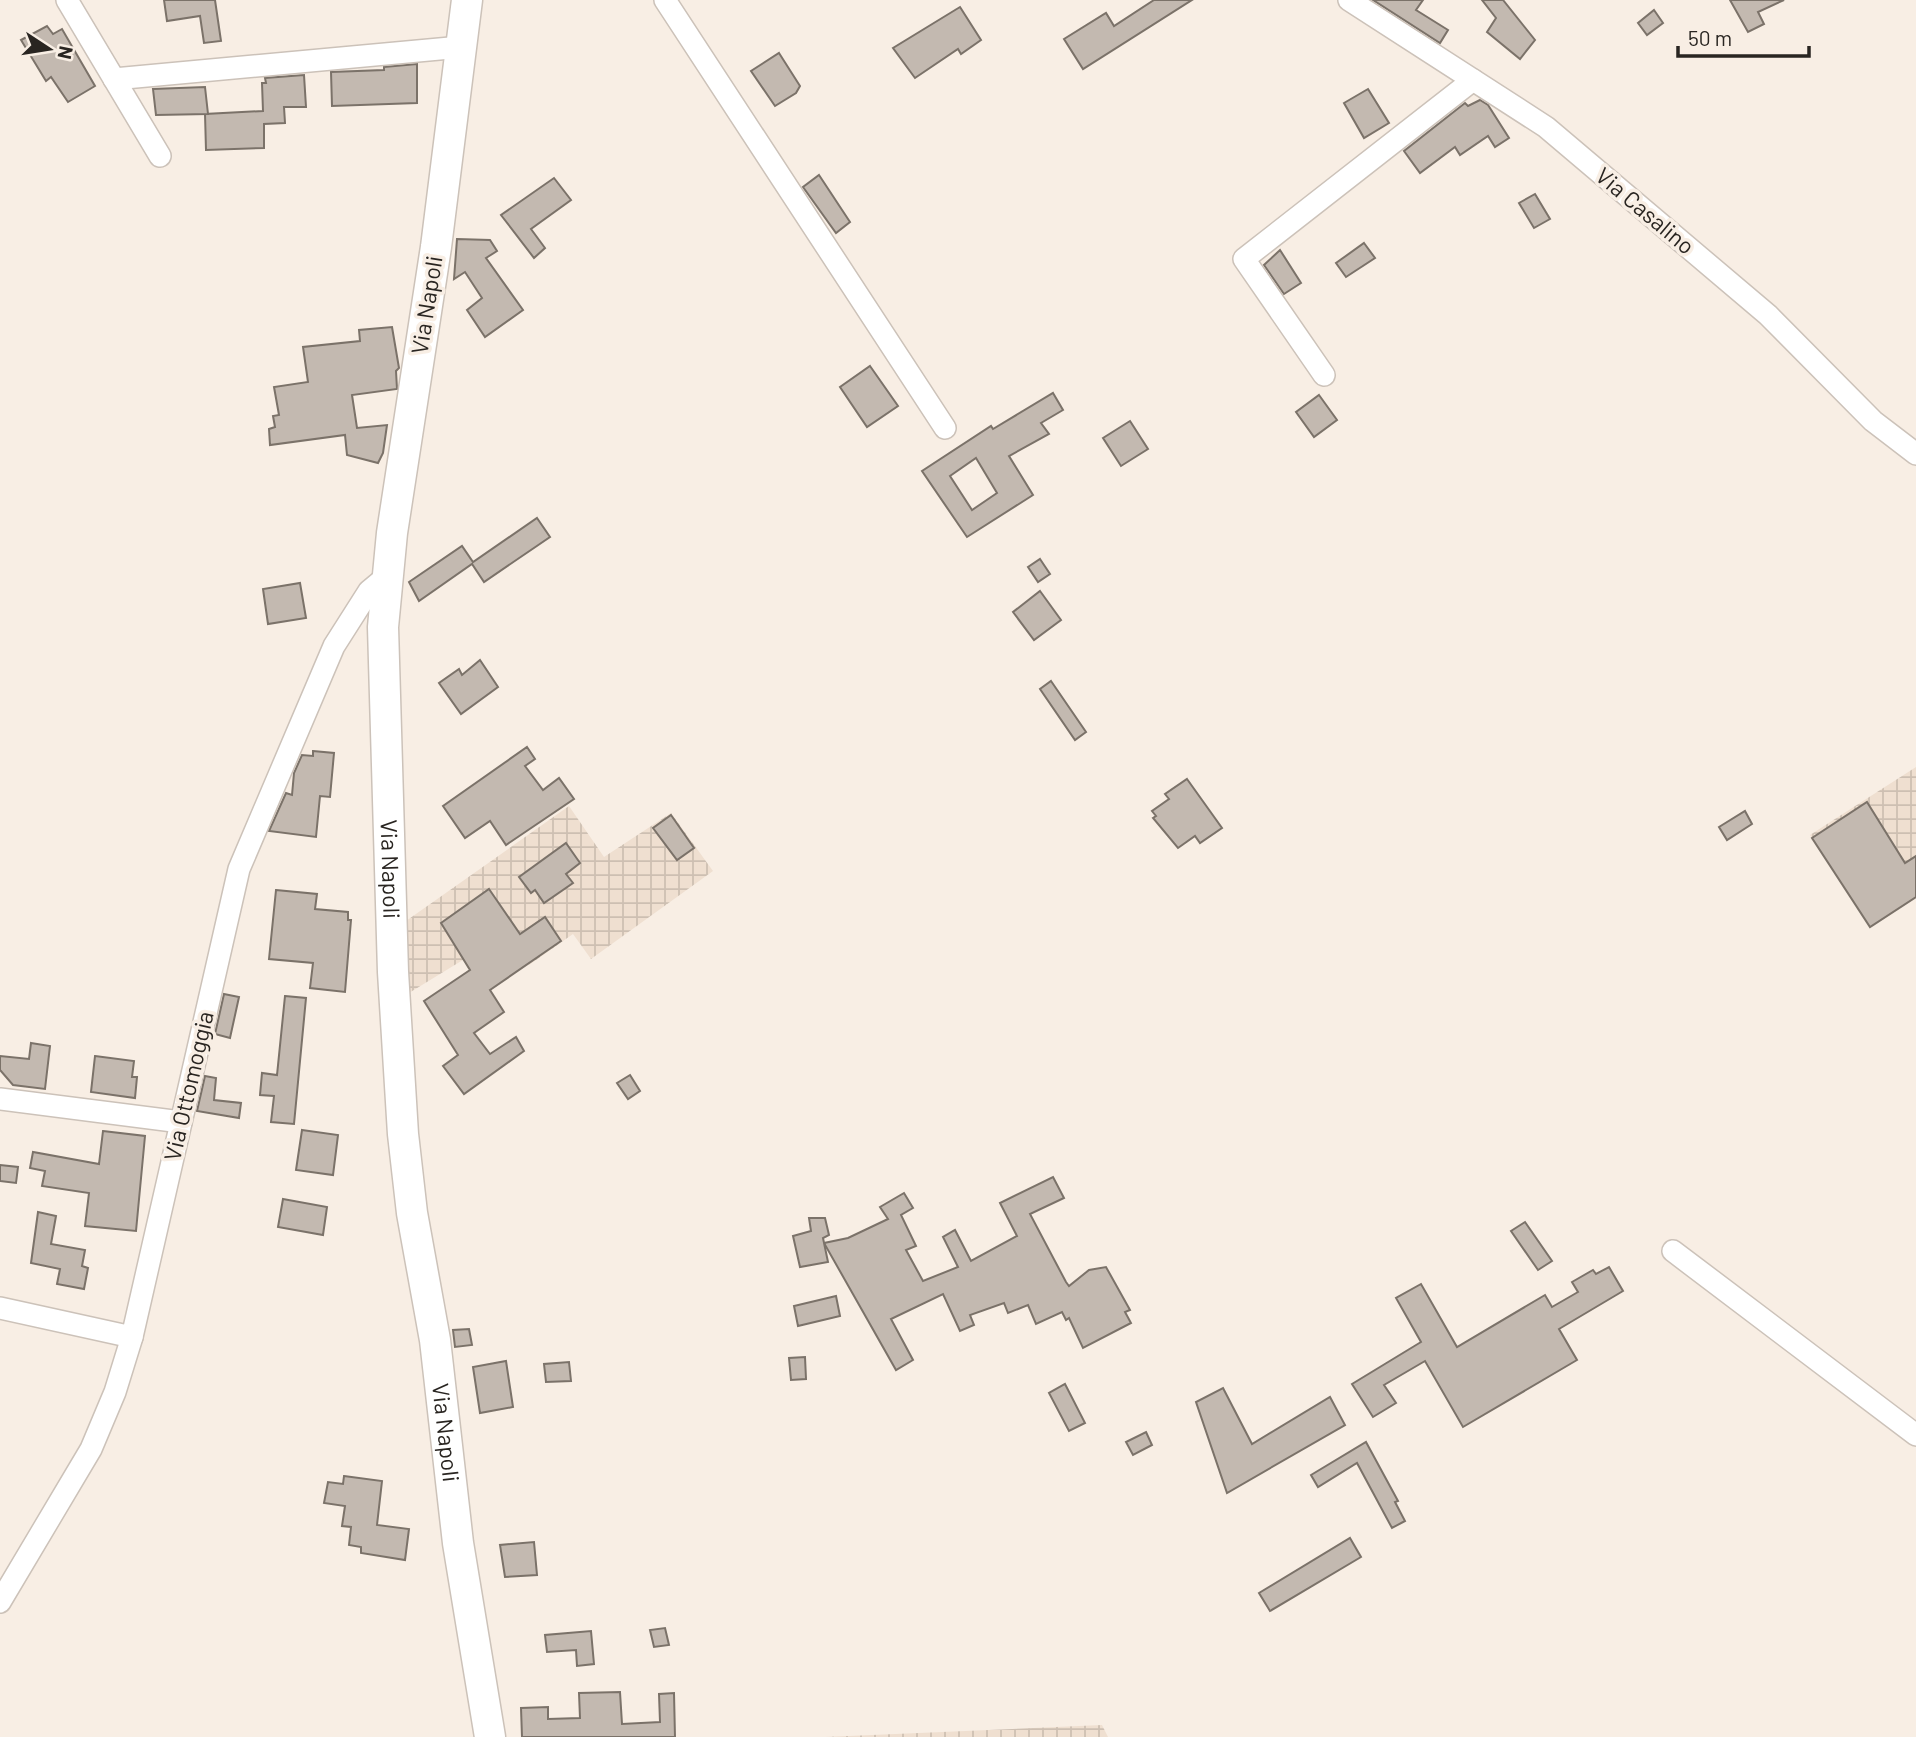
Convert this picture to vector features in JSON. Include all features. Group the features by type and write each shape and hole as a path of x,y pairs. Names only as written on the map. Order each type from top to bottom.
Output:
{"street":[{"path":"67,0 160,156"},
{"name":"Via Napoli","path":"467,0 436,247 387,576 383,627 393,972 403,1134 412,1213 435,1340 458,1543 490,1737"},
{"path":"665,0 945,428"},
{"name":"Via Casalino","path":"1349,0 1546,127 1768,315 1873,421 1916,454"},
{"path":"114,79 461,47"},
{"path":"1324,375 1244,259 1473,80"},
{"name":"Via Ottomoggia","path":"0,1602 91,1449 115,1392 132,1337 239,869 334,646 369,591 387,576"},
{"path":"0,1099 181,1122"},
{"path":"1673,1251 1916,1436"},
{"path":"0,1308 132,1337"}],"shaded area":[{"path":"1916,767 1916,897 1870,927 1810,835"},
{"path":"569,806 604,857 671,813 713,871 591,959 573,934 529,965 507,933 409,993 406,921"},
{"path":"1102,1725 1108,1737 825,1737"}],"building":[{"path":"164,0 215,0 221,41 204,43 200,16 167,21"},
{"path":"1154,0 1192,0 1083,69 1064,39 1106,13 1114,26"},
{"path":"1373,0 1423,0 1416,10 1448,30 1440,43"},
{"path":"1482,0 1503,0 1535,40 1520,59 1487,32 1496,18"},
{"path":"1730,0 1784,0 1758,12 1764,24 1748,32"},
{"path":"960,7 981,40 961,54 958,49 915,78 893,48"},
{"path":"1654,10 1663,23 1647,35 1638,23"},
{"path":"47,26 53,34 62,29 95,86 68,102 51,77 46,81 21,40"},
{"path":"779,53 800,86 796,93 775,106 751,71"},
{"path":"417,64 417,103 332,106 331,72 384,70 384,67"},
{"path":"304,75 306,107 284,107 285,123 264,124 264,148 206,150 205,114 263,111 262,83 266,83 265,78"},
{"path":"205,87 208,114 156,115 153,89"},
{"path":"1368,89 1389,123 1364,138 1344,103"},
{"path":"1480,100 1488,105 1509,138 1495,147 1488,136 1460,155 1455,147 1420,173 1404,151 1465,103 1468,106"},
{"path":"819,175 850,222 836,233 803,187"},
{"path":"554,178 571,200 531,229 545,248 534,258 501,215"},
{"path":"1535,194 1550,219 1534,228 1519,203"},
{"path":"457,239 490,240 497,251 486,258 523,310 485,337 467,310 482,298 465,272 454,279"},
{"path":"1364,243 1375,258 1346,277 1336,263"},
{"path":"1280,250 1301,283 1284,294 1264,265"},
{"path":"392,327 399,368 396,371 397,389 352,395 357,428 387,425 383,453 378,463 347,455 345,435 270,445 269,429 275,427 273,416 279,415 274,387 308,382 303,347 360,341 359,330"},
{"path":"870,366 898,406 867,427 840,387"},
{"path":"1053,393 1063,410 1041,423 1049,434 1009,456 1033,495 967,537 922,471 991,426 993,429","holes":["976,458 997,493 972,510 950,476"]},
{"path":"1319,395 1337,420 1314,437 1296,412"},
{"path":"1130,421 1148,449 1121,466 1103,438"},
{"path":"537,518 550,537 484,582 472,564 419,601 409,582 462,546 473,562"},
{"path":"1040,559 1050,574 1038,582 1028,567"},
{"path":"300,583 306,618 268,624 263,589"},
{"path":"1040,591 1061,620 1034,640 1013,612"},
{"path":"480,660 498,687 461,714 439,683 459,669 462,675"},
{"path":"1051,681 1086,732 1075,740 1040,689"},
{"path":"527,747 535,759 525,766 543,790 559,778 574,799 506,845 490,821 465,838 443,806"},
{"path":"313,751 334,753 330,797 320,796 316,837 269,831 286,793 292,795 294,773 302,755 313,756"},
{"path":"1187,779 1222,828 1200,843 1195,836 1178,848 1153,818 1156,816 1152,811 1169,799 1165,794"},
{"path":"1867,802 1905,863 1916,856 1916,897 1870,927 1812,838"},
{"path":"1745,811 1752,824 1727,840 1719,827"},
{"path":"671,815 694,848 677,860 653,828"},
{"path":"566,843 580,863 566,874 573,883 544,903 535,890 531,893 519,877"},
{"path":"489,889 520,934 545,917 561,941 490,990 504,1012 474,1033 490,1054 516,1037 524,1051 464,1094 443,1066 458,1055 424,1001 470,970 441,923"},
{"path":"276,890 317,894 315,909 348,912 348,920 351,920 345,992 310,988 313,963 269,959"},
{"path":"224,994 239,997 230,1038 215,1034"},
{"path":"285,996 306,998 294,1124 271,1122 274,1096 260,1095 262,1073 277,1075"},
{"path":"31,1043 50,1046 45,1089 13,1085 0,1070 0,1056 29,1059"},
{"path":"95,1056 134,1061 132,1077 137,1077 135,1098 91,1092"},
{"path":"630,1075 640,1091 628,1099 617,1083"},
{"path":"205,1076 216,1078 214,1100 241,1103 239,1118 197,1111"},
{"path":"302,1130 338,1135 333,1175 296,1170"},
{"path":"103,1131 145,1136 136,1231 85,1226 89,1193 42,1186 45,1171 30,1168 33,1152 99,1164"},
{"path":"0,1165 18,1167 16,1183 0,1181"},
{"path":"1053,1177 1064,1198 1030,1214 1066,1282 1069,1286 1089,1270 1106,1267 1130,1310 1125,1312 1131,1323 1083,1348 1069,1318 1066,1320 1062,1312 1036,1324 1028,1305 1008,1313 1004,1303 970,1315 974,1325 960,1331 943,1294 891,1319 913,1360 896,1370 824,1243 848,1238 888,1219 880,1207 904,1193 913,1208 901,1215 916,1246 906,1250 923,1281 958,1267 943,1237 955,1230 971,1261 1017,1236 1000,1203"},
{"path":"283,1199 327,1207 323,1235 278,1227"},
{"path":"38,1212 56,1216 51,1244 85,1250 82,1266 88,1268 84,1289 57,1284 60,1269 31,1263"},
{"path":"809,1218 825,1218 829,1235 823,1238 828,1262 800,1267 793,1236 811,1231"},
{"path":"1525,1222 1552,1261 1538,1270 1511,1231"},
{"path":"1609,1267 1623,1291 1559,1329 1577,1360 1463,1427 1425,1361 1384,1385 1396,1403 1373,1417 1352,1384 1421,1342 1396,1298 1421,1284 1457,1347 1545,1295 1552,1307 1578,1292 1572,1282 1593,1270 1596,1274"},
{"path":"836,1296 840,1316 798,1326 794,1306"},
{"path":"469,1329 472,1345 455,1347 453,1330"},
{"path":"805,1357 806,1379 791,1380 789,1358"},
{"path":"506,1361 513,1407 480,1413 473,1367"},
{"path":"569,1362 571,1381 546,1382 544,1364"},
{"path":"1065,1384 1085,1423 1069,1431 1049,1393"},
{"path":"1223,1388 1252,1444 1330,1397 1345,1425 1227,1493 1196,1402"},
{"path":"1146,1432 1152,1445 1133,1455 1126,1442"},
{"path":"1366,1442 1398,1501 1395,1502 1405,1521 1392,1528 1357,1463 1318,1487 1311,1475"},
{"path":"344,1476 382,1481 377,1525 409,1529 405,1560 361,1553 361,1547 349,1545 351,1527 342,1526 345,1506 324,1503 328,1482 343,1484"},
{"path":"1350,1538 1361,1557 1270,1611 1259,1593"},
{"path":"534,1542 537,1575 505,1577 500,1545"},
{"path":"665,1628 669,1645 654,1647 650,1630"},
{"path":"591,1631 594,1664 577,1666 576,1650 547,1652 545,1635"},
{"path":"620,1692 622,1724 660,1722 659,1694 674,1693 675,1737 522,1737 521,1708 548,1707 548,1719 580,1718 579,1693"}]}
